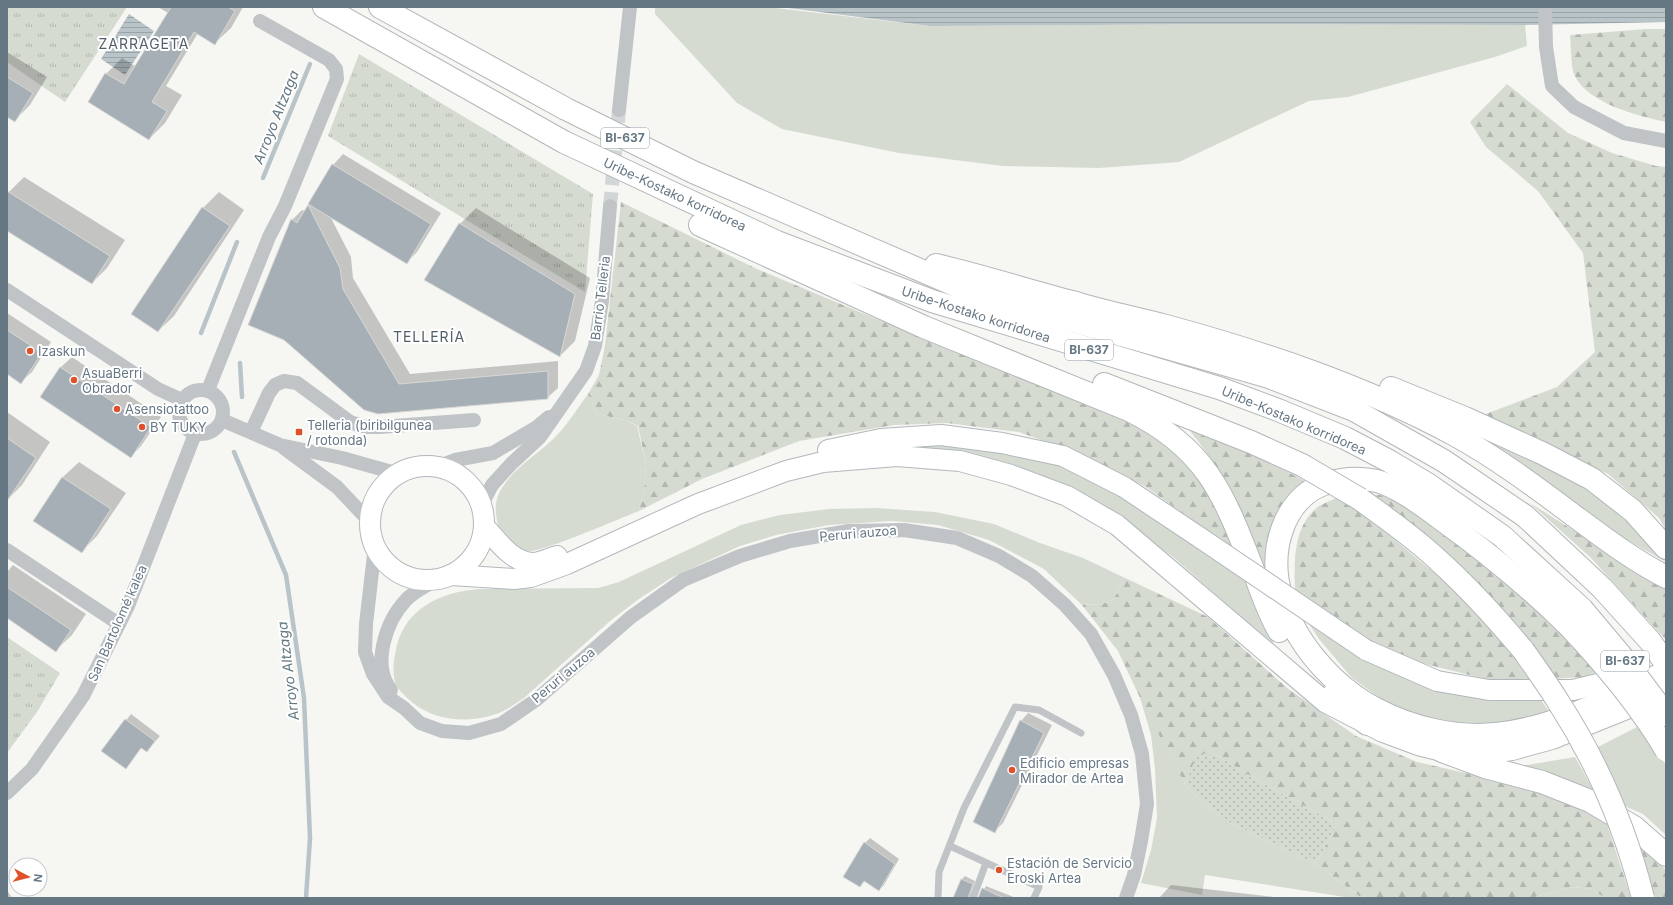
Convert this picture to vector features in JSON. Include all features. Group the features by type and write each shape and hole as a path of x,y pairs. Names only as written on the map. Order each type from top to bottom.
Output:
{"highway":[{"name":"Uribe-Kostako korridorea","path":"324,7 564,142 777,242 932,301 1219,388 1278,410 1345,438 1389,461 1429,485 1502,536 1575,616 1624,659 1666,715"},
{"name":"Uribe-Kostako korridorea","path":"380,7 566,109 693,172 880,251 971,292 1269,377 1354,410 1444,461 1524,516 1602,588 1650,641 1666,664"},
{"path":"564,142 700,225 924,327 1129,410 1148,419 1179,441 1208,473 1221,495 1231,514 1273,619 1289,647 1304,667 1325,688 1367,724"},
{"path":"700,225 921,313 1196,419 1302,465 1360,499 1401,529 1439,561 1499,622 1523,650 1560,703 1585,748 1604,787 1637,876 1643,898"},
{"path":"880,251 973,274 1076,304 1165,326 1267,356 1322,375 1408,411 1457,436 1552,499 1624,552 1666,576"},
{"path":"1165,326 1244,338 1282,348 1363,377 1464,418 1544,454 1592,479 1633,511 1666,548"},
{"path":"1666,672 1582,710 1546,723 1497,734 1464,734 1418,726 1395,718 1374,708 1334,679 1317,661 1301,640 1281,600 1276,571 1278,539 1285,520 1293,507 1305,494 1314,488 1346,480 1376,481 1390,486 1424,507 1472,541 1532,590 1575,616 1608,669 1637,707 1666,750"},
{"path":"1442,751 1485,767 1542,782 1590,801 1634,827 1666,855"}],"street":[{"path":"1545,7 1546,47 1552,86 1574,107 1624,133 1666,141"},
{"path":"619,110 629,12"},
{"path":"208,390 269,237 285,206 337,79 336,69 329,60 260,21"},
{"name":"Barrio Telleria","path":"563,406 586,371 595,346 602,301 610,206"},
{"path":"7,290 158,389 182,400"},
{"path":"251,432 269,393 275,385 284,381 297,383 350,422 365,427 474,420"},
{"path":"193,390 208,390 214,393 223,405 224,412 222,420 214,430 208,433 195,434 182,424 179,416 179,408 182,400 193,390"},
{"path":"436,467 455,460 493,453 537,427 563,406"},
{"path":"481,506 492,485 512,463 540,437 563,406"},
{"path":"222,420 280,445 337,487 370,522"},
{"name":"San Bartolomé kalea","path":"7,794 32,769 76,708 87,690 131,599 195,434"},
{"path":"484,526 506,550 517,558 533,563 571,552 696,496 808,455 882,439 941,435 1002,443 1063,456 1124,488 1366,650 1437,681 1489,690 1573,690 1666,668"},
{"path":"280,445 342,458 399,474"},
{"path":"404,708 385,683 382,661 384,640 392,618 407,599 444,577 464,566 474,555 481,541 484,526 481,506 474,492 464,480 451,472 436,467 423,466 410,469 399,474 387,483 378,494 372,508 370,522 371,534 375,546 385,562 400,574 418,580 444,577 514,579 531,577 567,564 698,504 786,471 823,462 897,456 960,461 1011,475 1066,496 1117,525 1325,702 1367,724 1418,745 1442,751 1490,753 1512,750 1538,743 1588,725 1666,692"},
{"name":"Peruri auzoa","path":"404,708 420,723 442,731 469,733 501,724 536,700 631,617 683,580 740,556 790,541 849,531 904,530 957,538 999,556 1032,576 1065,605 1091,634 1114,675 1131,715 1142,754 1147,804 1136,868 1126,898"},
{"path":"375,546 366,624 365,652 372,674 388,697 404,708"},
{"path":"7,550 119,624"}],"lane":[{"path":"933,898 938,898 939,872 964,808 1015,707 1039,710 1081,733"},
{"path":"950,846 1039,887 1034,898"},
{"path":"973,898 986,863"}],"green space":[{"path":"7,7 127,7 65,102 7,62"},
{"path":"655,7 767,7 930,26 1230,24 1525,25 1527,46 1495,57 1348,97 1309,101 1179,162 1099,168 1003,166 899,153 782,129 737,103 655,14"},
{"path":"1646,29 1666,29 1666,122 1628,112 1601,100 1580,84 1573,71 1570,35"},
{"path":"359,54 593,194 585,292 328,136"},
{"path":"1507,84 1568,133 1612,153 1656,166 1666,167 1666,530 1659,518 1608,474 1478,417 1557,387 1595,352 1583,253 1538,191 1486,147 1470,122"},
{"path":"621,202 757,269 936,344 1125,419 1168,444 1195,468 1237,552 1146,487 1088,457 1019,432 947,423 894,425 799,441 702,479 639,511 644,491 646,464 638,426 625,420 597,414 588,394 599,375 605,345"},
{"path":"588,394 597,414 625,420 637,426 646,464 644,491 639,511 548,547 527,551 523,550 514,545 502,533 498,525 496,506 499,493 514,472 559,433"},
{"path":"1452,421 1597,490 1638,525 1666,562 1624,538"},
{"path":"1190,431 1197,432 1255,455 1311,484 1275,574 1266,570 1233,498 1213,463"},
{"path":"945,441 1059,461 1129,498 1250,584 1275,647 1173,557 1113,514 891,447"},
{"path":"1365,495 1380,495 1412,508 1547,612 1597,672 1584,677 1552,679"},
{"path":"1336,498 1364,514 1458,593 1502,642 1532,683 1490,680 1421,663 1371,641 1345,626 1295,590 1295,556 1304,523 1310,514 1319,506"},
{"path":"1530,503 1666,587 1666,640 1591,558"},
{"path":"876,508 935,512 994,524 1040,543 1083,558 1123,577 1117,593 1110,601 1099,604 1082,605 1044,569 989,540 938,525 892,521 829,525 776,535 740,546 671,578 639,599 610,621 524,698 498,713 473,719 447,718 435,715 423,710 413,703 396,686 394,658 399,639 405,626 424,606 450,594 480,589 598,588 619,582 741,525 780,515 829,509"},
{"path":"1123,577 1208,617 1287,688 1356,736 1417,762 1479,776 1555,796 1605,818 1631,898 1606,898 1590,889 1572,887 1531,898 1373,898 1359,896 1316,864 1337,824 1262,783 1216,755 1198,754 1185,784 1151,721 1118,651 1082,605 1099,604 1110,601 1117,593"},
{"path":"1305,618 1463,694 1508,701 1541,700 1552,716 1461,729 1394,708 1352,678 1319,639"},
{"path":"7,637 60,673 37,712 7,753"},
{"path":"1138,691 1185,784 1205,804 1231,823 1316,864 1359,896 1373,898 1351,898 1205,875 1202,895 1141,883 1151,850 1157,818 1155,769 1151,735"},
{"path":"1639,726 1666,765 1666,835 1643,814 1620,804 1594,749"},
{"path":"1198,753 1216,755 1262,783 1337,824 1316,864 1231,823 1205,804 1185,784"},
{"path":"1575,757 1596,795 1521,766"},
{"path":"1633,839 1654,857 1666,870 1666,898 1650,898"},
{"path":"1572,887 1590,889 1606,898 1531,898"}],"shaded area":[{"path":"780,7 1666,7 1666,22 1525,25 1230,24 930,26"},
{"path":"129,14 154,31 125,75 101,59"}],"building":[{"path":"171,7 228,7 235,11 215,45 194,32 152,102 167,111 149,140 88,102 105,73 124,84"},
{"path":"7,77 33,93 15,122 7,117"},
{"path":"332,164 431,224 407,264 308,204"},
{"path":"7,191 110,256 92,284 7,231"},
{"path":"308,205 340,268 343,289 399,384 548,371 548,399 378,414 364,410 284,340 248,325 291,219 297,223"},
{"path":"202,207 230,226 158,332 131,314"},
{"path":"459,223 575,294 560,357 424,280"},
{"path":"7,330 42,353 21,384 7,374"},
{"path":"60,367 151,427 131,458 40,397"},
{"path":"7,438 36,458 7,501"},
{"path":"62,477 111,509 82,553 33,521"},
{"path":"7,587 71,630 56,652 7,618"},
{"path":"125,719 155,741 147,752 141,748 126,769 101,751"},
{"name":"Edificio empresas Mirador de Artea","path":"1020,720 1044,733 995,833 973,822"},
{"path":"864,842 895,864 879,891 864,881 860,887 843,877"},
{"path":"961,879 973,884 968,898 953,898"},
{"path":"982,888 1004,898 978,898"}],"waterway":[{"name":"Arroyo Altzaga","path":"263,178 310,64"},
{"name":"Arroyo Altzaga","path":"201,333 237,242"},
{"name":"Arroyo Altzaga","path":"240,363 242,397"},
{"name":"Arroyo Altzaga","path":"234,452 286,575 304,698 310,838 306,898"}],"tunnel":[{"path":"610,206 619,110"}],"place":[{"name":"Izaskun","path":"30,351"},
{"name":"AsuaBerri Obrador","path":"74,380"},
{"name":"Asensiotattoo","path":"117,409"},
{"name":"BY TUKY","path":"142,427"},
{"name":"Telleria (biribilgunea / rotonda)","path":"299,432"},
{"name":"Edificio empresas Mirador de Artea","path":"1012,770"},
{"name":"Estación de Servicio Eroski Artea","path":"999,870"}],"district":[{"name":"ZARRAGETA","path":"144,44"},
{"name":"TELLERÍA","path":"429,337"}]}
